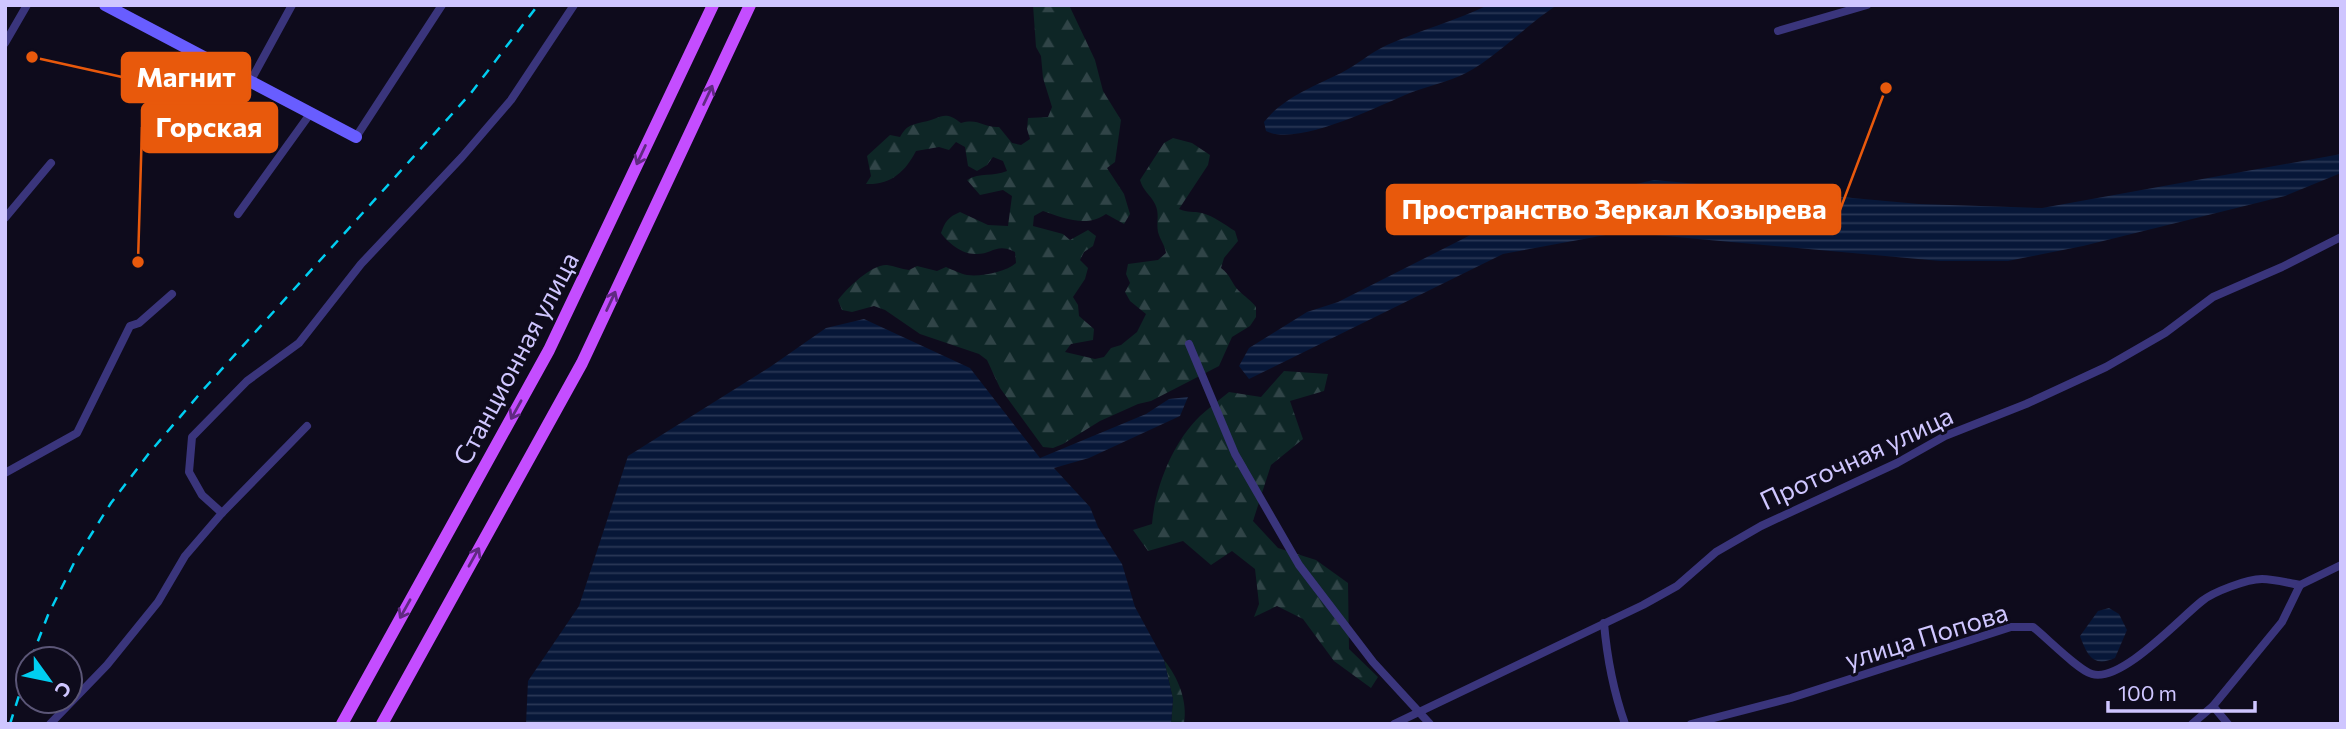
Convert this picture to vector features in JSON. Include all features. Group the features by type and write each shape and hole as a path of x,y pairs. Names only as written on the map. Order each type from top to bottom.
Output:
{"main road":[{"name":"Станционная улица","path":"342,724 549,350 713,5"},
{"path":"382,724 582,363 750,5"}],"street":[{"path":"5,43 27,5"},
{"path":"105,5 356,137 442,5"},
{"path":"250,82 292,5"},
{"path":"222,513 202,495 189,472 191,438 247,380 299,343 361,264 462,157 511,100 574,5"},
{"path":"1778,31 1867,5"},
{"path":"238,214 310,114"},
{"path":"5,218 51,163"},
{"name":"Проточная улица","path":"1394,724 1643,606 1677,586 1716,552 1761,526 1897,463 1945,436 2026,404 2106,367 2165,333 2213,297 2282,267 2341,237"},
{"path":"5,473 77,433 130,326 139,324 172,294"},
{"path":"1189,344 1235,454 1299,565 1373,662 1430,724"},
{"path":"50,724 107,666 158,602 185,556 222,513 307,426"},
{"path":"2192,724 2213,706 2282,622 2300,585 2341,565"},
{"name":"улица Попова","path":"1690,724 1791,698 2011,627 2033,627 2080,668 2105,676 2119,670 2180,622 2203,600 2235,586 2262,579 2300,585"},
{"path":"1604,623 1614,693 1625,724"},
{"path":"2213,706 2228,724"}],"green space":[{"path":"1033,5 1069,5 1095,60 1103,91 1121,120 1115,162 1107,168 1124,194 1130,214 1124,224 1106,214 1083,221 1043,211 1034,216 1033,226 1063,234 1070,240 1088,230 1096,236 1093,246 1084,252 1080,260 1088,268 1085,279 1073,297 1078,305 1079,316 1094,329 1093,340 1071,344 1065,352 1095,359 1104,357 1111,348 1121,345 1137,332 1146,314 1130,301 1125,292 1130,283 1126,274 1128,264 1158,260 1166,253 1158,232 1156,208 1140,180 1164,143 1173,138 1192,143 1210,155 1208,165 1179,209 1206,214 1235,231 1238,241 1224,258 1221,268 1256,307 1256,317 1250,326 1232,337 1219,366 1151,401 1100,421 1053,448 1043,447 1000,388 987,360 979,354 920,334 885,310 874,306 852,312 842,310 838,300 860,278 881,266 909,270 917,266 937,271 946,267 962,274 973,275 1000,271 1016,263 1015,252 1009,249 970,254 956,247 941,233 948,220 960,212 988,225 1008,226 1012,196 1003,190 980,195 967,180 1007,171 1003,161 993,157 977,171 968,166 965,147 956,142 949,150 939,147 916,151 902,171 890,180 866,184 871,176 867,156 890,135 900,137 910,126 942,116 961,123 972,122 999,127 1012,143 1021,145 1030,139 1028,118 1048,117 1052,107 1043,78 1041,56 1036,47"},
{"path":"1284,371 1328,374 1324,391 1290,401 1303,439 1271,465 1253,521 1278,548 1316,560 1348,583 1349,649 1378,677 1371,688 1334,661 1303,619 1277,606 1254,617 1259,604 1255,569 1232,551 1211,565 1183,541 1148,551 1133,530 1152,524 1157,495 1167,466 1182,439 1200,416 1229,392 1261,397"},
{"path":"1164,660 1181,690 1185,707 1184,724 1171,724 1173,699"}],"water":[{"path":"1488,5 1557,5 1490,58 1459,76 1317,129 1297,134 1266,131 1264,122 1272,113 1300,93 1347,70 1387,45"},
{"path":"2341,154 2341,173 2285,196 2083,246 2008,261 1940,261 1622,232 1503,254 1249,379 1239,366 1249,348 1307,312 1338,302 1522,209 1654,180 1919,204 2042,208"},
{"path":"864,319 970,368 1040,458 1146,414 1169,399 1188,397 1180,416 1089,458 1054,468 1090,507 1098,527 1122,564 1135,607 1164,660 1173,699 1171,724 526,724 528,681 579,606 628,456 770,367 826,328"},
{"path":"2109,608 2119,614 2127,630 2115,658 2107,661 2096,660 2088,654 2080,636 2098,611"}],"railway":[{"path":"36,645 77,557 111,503 150,452 471,93 538,5"},
{"path":"10,724 14,711"}],"place":[{"name":"Магнит","path":"32,57"},
{"name":"Пространство Зеркал Козырева","path":"1886,88"},
{"name":"Горская","path":"138,262"}]}
